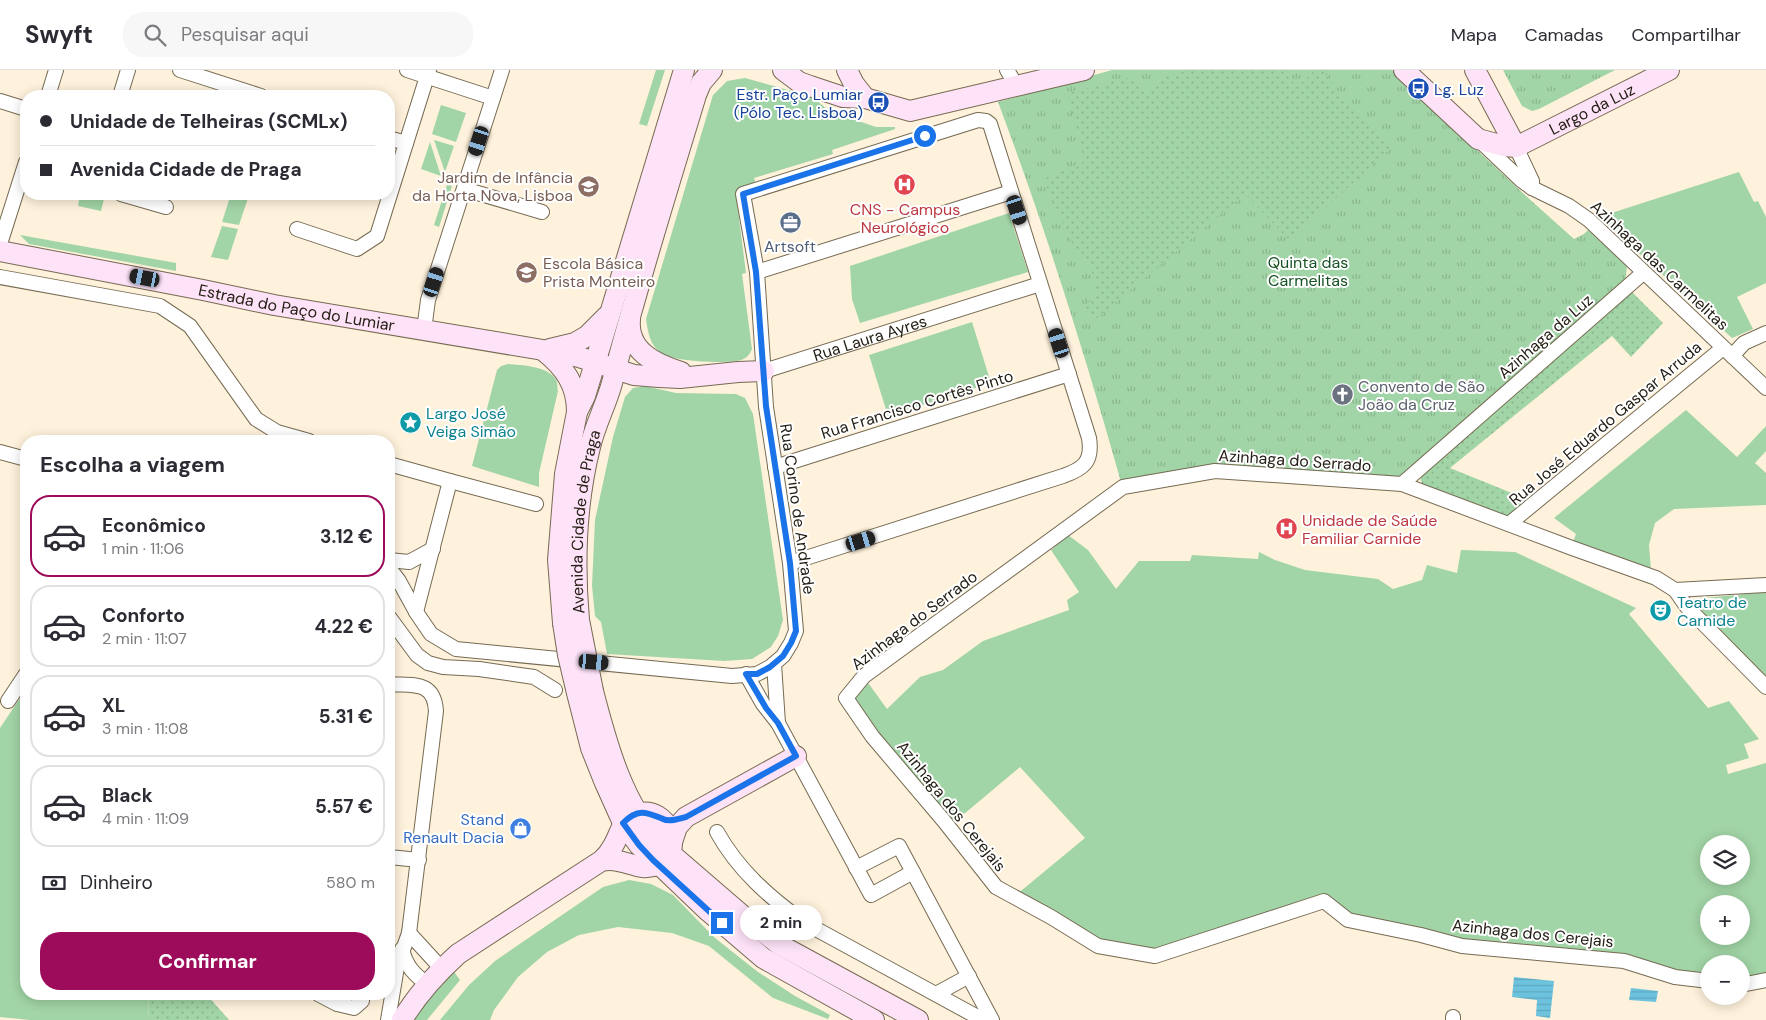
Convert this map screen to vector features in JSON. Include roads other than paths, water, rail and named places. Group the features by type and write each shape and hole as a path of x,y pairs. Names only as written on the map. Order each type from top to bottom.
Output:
{"main road":[{"name":"Avenida Cidade de Praga","path":"571,622 558,560 565,474 577,412 585,396 590,366 609,314 684,70"},
{"name":"Avenida Cidade de Praga","path":"712,70 701,83 631,311 607,402 590,445 582,489 577,550 577,596 571,622 568,656 585,692 591,748 605,783 626,825 639,845 667,852 780,945 918,1020"},
{"path":"784,70 799,82 843,96 865,98 910,111 1011,78 1084,70"},
{"path":"847,70 854,84 865,98"},
{"path":"1404,70 1478,139 1516,147"},
{"path":"1475,70 1516,147"},
{"name":"Largo da Luz","path":"1516,147 1669,70"},
{"name":"Estrada do Paço do Lumiar","path":"0,251 274,305 543,350 590,366 615,369"},
{"name":"Rua Laura Ayres","path":"631,311 630,329 641,352 650,361 697,377"},
{"path":"543,350 575,344 609,314"},
{"path":"543,350 560,363 569,378 577,401 577,412"},
{"path":"590,366 596,399 590,445"},
{"name":"Rua Laura Ayres","path":"615,369 634,375 659,377 697,377 764,371"},
{"path":"402,1020 410,1007 442,968 458,954 601,862 613,847 626,825 650,813 663,819 672,820 686,817 796,756"},
{"path":"601,862 616,860 629,862 641,868 648,868 667,852 677,827 686,817"},
{"path":"663,819 668,825 667,852"},
{"path":"626,825 620,852 629,862"},
{"name":"Avenida Cidade de Praga","path":"667,852 762,958 874,1020"}],"street":[{"path":"50,90 56,70"},
{"path":"122,90 128,70"},
{"path":"180,70 242,90"},
{"path":"407,70 428,73 493,98"},
{"path":"424,330 428,300 502,70"},
{"path":"395,178 428,73"},
{"path":"0,101 20,107"},
{"name":"Rua Corino de Andrade","path":"395,575 431,634 456,649 732,676 757,674 774,664 787,650 796,631 790,563 766,406 756,272 743,194 978,120 986,121 990,124 1011,192"},
{"path":"395,139 406,143"},
{"name":"Azinhaga das Carmelitas","path":"1478,139 1532,188 1569,206 1589,220 1766,388"},
{"path":"1516,147 1532,181 1532,188"},
{"path":"0,244 20,181"},
{"path":"464,189 542,212"},
{"path":"756,272 1011,192 1089,438 1091,450 1086,463 1079,470 790,563"},
{"path":"142,200 166,207"},
{"path":"297,229 357,249 377,236 388,200"},
{"name":"Azinhaga da Luz","path":"1402,484 1643,272"},
{"path":"0,277 160,306 190,326 256,419 277,432 288,435"},
{"name":"Rua Laura Ayres","path":"764,371 1040,284"},
{"name":"Rua José Eduardo Gaspar Arruda","path":"1509,524 1727,352 1766,333"},
{"name":"Rua Francisco Cortês Pinto","path":"775,467 1069,374"},
{"path":"0,452 20,457"},
{"path":"395,466 536,504"},
{"name":"Azinhaga do Serrado","path":"846,698 864,676 1123,487 1215,471 1402,484 1656,578 1675,590"},
{"path":"416,612 450,481"},
{"path":"395,561 409,562 433,549"},
{"path":"1675,590 1766,585"},
{"path":"1675,590 1687,607 1766,687"},
{"path":"395,625 417,655 428,663 443,667 479,669 534,677 555,690"},
{"path":"774,664 778,723"},
{"path":"746,674 766,708 778,723 871,895 913,872"},
{"path":"8,701 20,683"},
{"path":"395,685 425,688 433,694 436,703 409,933 402,949 395,979"},
{"name":"Azinhaga dos Cerejais","path":"846,698 872,736 944,821 996,887 1051,916 1098,946 1156,956 1324,901 1348,920 1421,935 1462,946 1624,961 1675,977 1700,980"},
{"path":"717,832 734,860 748,875 796,917 815,930 982,1020"},
{"path":"856,868 899,846 992,1020"},
{"path":"395,858 419,860"},
{"path":"409,933 442,968"},
{"path":"402,949 405,961 412,971 428,985"},
{"path":"936,994 969,976"},
{"path":"1750,984 1766,980"},
{"path":"329,1000 354,1008 362,1000"},
{"path":"388,1020 391,1000"}],"water":[{"path":"1514,977 1554,981 1550,1018 1536,1016 1537,1000 1512,997"},
{"path":"1631,988 1658,991 1656,1002 1629,1000"}],"place":[{"name":"Lg. Luz","path":"1418,89"},
{"name":"Estr. Paço Lumiar (Pólo Tec. Lisboa)","path":"879,103"},
{"name":"CNS - Campus Neurológico","path":"905,185"},
{"name":"Jardim de Infância da Horta Nova, Lisboa","path":"589,186"},
{"name":"Artsoft","path":"790,222"},
{"name":"Escola Básica Prista Monteiro","path":"527,272"},
{"name":"Convento de São João da Cruz","path":"1342,395"},
{"name":"Largo José Veiga Simão","path":"410,422"},
{"name":"Unidade de Saúde Familiar Carnide","path":"1286,529"},
{"name":"Teatro de Carnide","path":"1661,611"},
{"name":"Stand Renault Dacia","path":"520,828"}],"park label":[{"name":"Quinta das Carmelitas","path":"1308,271"}]}
